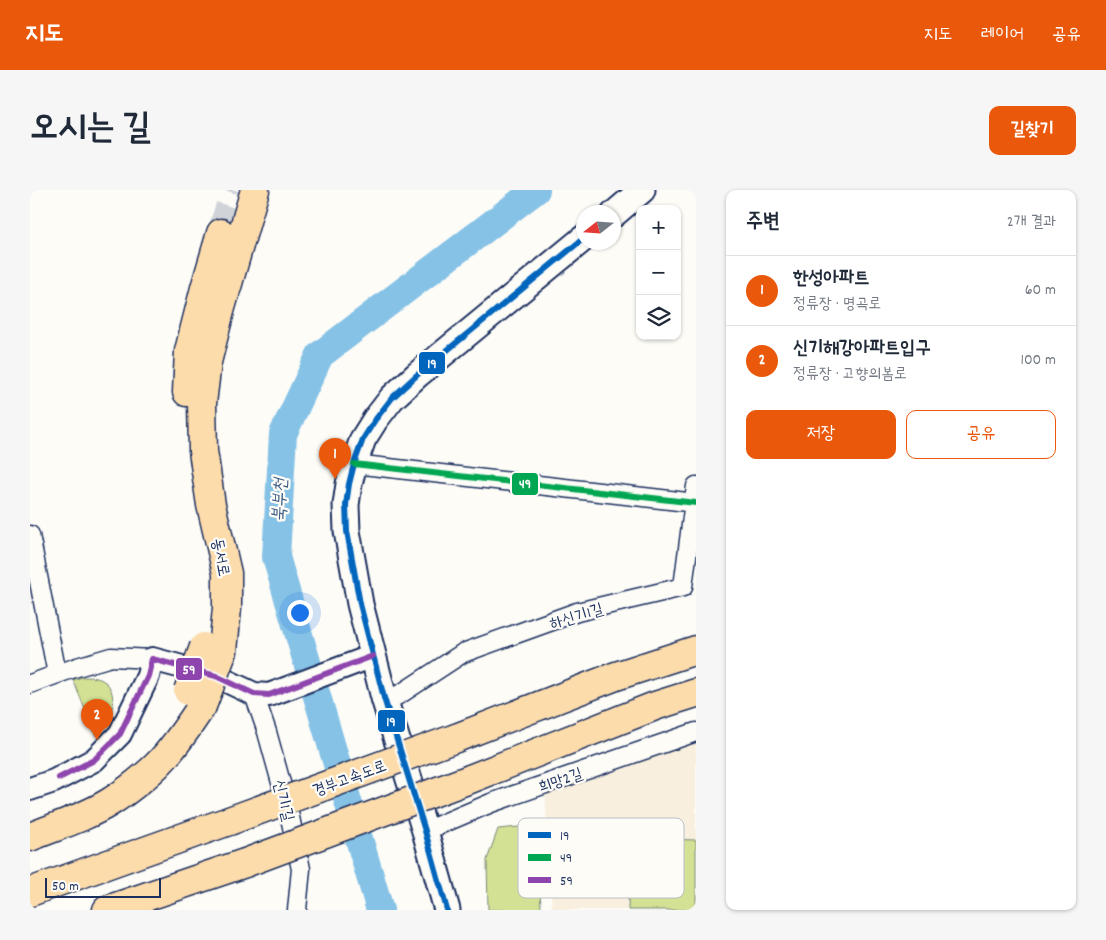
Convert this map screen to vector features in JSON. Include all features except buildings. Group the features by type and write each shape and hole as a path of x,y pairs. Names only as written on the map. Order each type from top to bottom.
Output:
{"highway":[{"name":"동서로","path":"30,837 89,813 111,801 160,762 184,734 195,698 214,649 227,608 227,573 210,496 203,451 202,403 207,362 255,190"},
{"name":"동서로","path":"214,649 209,570 193,511 186,463 186,415 189,351 221,233"},
{"name":"경부고속도로","path":"30,892 456,738 616,676 696,650"},
{"path":"108,910 245,863 470,779 655,706 696,693"},
{"name":"동서로","path":"30,817 102,786 139,757 159,736 176,712 195,698"}],"main road":[{"path":"621,208 642,190"},
{"path":"447,910 385,702 360,604 347,531 346,505 349,484 363,439 392,398 417,374 576,245"}],"street":[{"path":"354,464 695,497"},
{"name":"하신기1길","path":"385,702 402,693 462,652 577,612 683,587 695,497"},
{"path":"30,535 57,674"},
{"path":"30,684 111,657 152,658 216,676 262,694 373,656"},
{"path":"30,789 54,781 94,760 120,734 148,676 152,658"},
{"name":"신기1길","path":"262,694 267,732 288,808 301,869 297,910"},
{"name":"희망2길","path":"425,831 491,803 696,732"}],"shaded area":[{"path":"696,737 696,910 552,910 551,898 684,898 684,818 547,818 545,791"}],"green space":[{"path":"82,677 100,679 109,686 111,691 113,702 109,719 105,727 96,736 73,680"},
{"path":"518,827 518,898 541,898 541,910 488,910 487,860 498,829"},
{"path":"684,840 696,840 696,910 628,910 628,898 684,898"}],"waterway":[{"name":"북부천","path":"380,910 276,557 283,434 320,355 536,190"}],"tunnel":[{"path":"221,233 235,190"}],"transit line":[{"name":"19","path":"447,910 384,698 360,604 347,531 346,505 349,484 363,439 392,398 417,375 576,245"},
{"name":"49","path":"354,464 696,503"},
{"name":"59","path":"59,778 94,760 120,734 148,676 152,659 216,676 254,694 269,695 373,656"}],"place":[{"name":"한성아파트","path":"335,479"},
{"name":"신기해강아파트입구","path":"97,740"}]}
